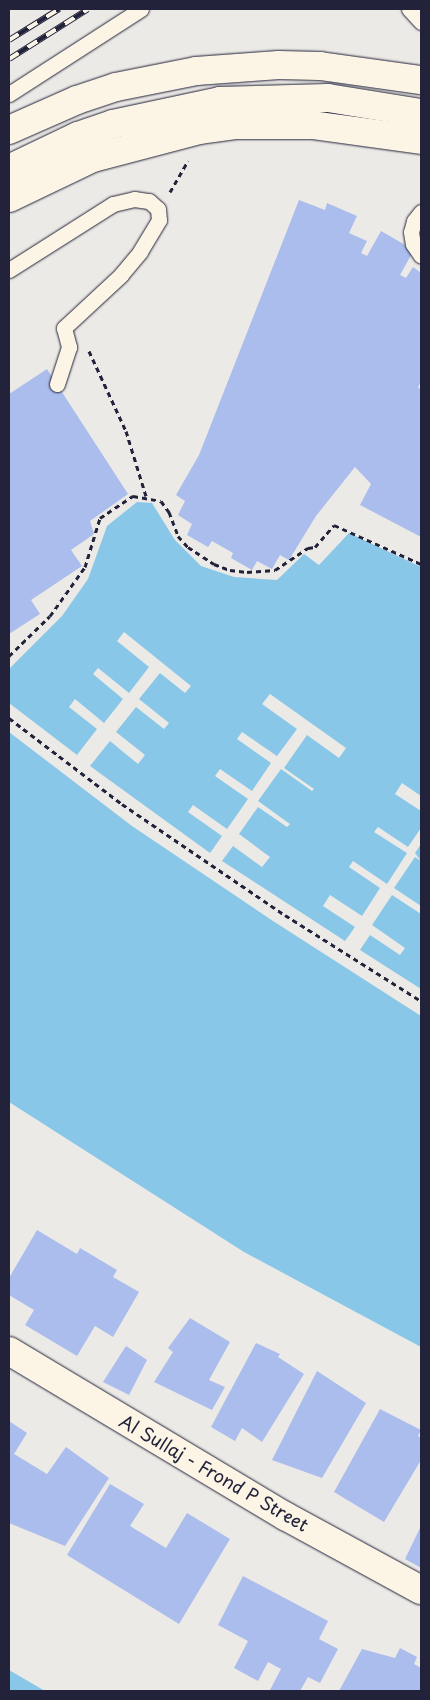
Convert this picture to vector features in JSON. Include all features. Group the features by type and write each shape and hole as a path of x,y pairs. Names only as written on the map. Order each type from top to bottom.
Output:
{"street":[{"path":"9,130 78,100 155,78 196,71 279,65 361,70 421,80"},
{"path":"9,169 45,150 113,124 220,101 328,98 421,113"},
{"path":"9,198 93,158 190,132 237,125 312,124 421,140"},
{"name":"Al Sullaj - Frond P Street","path":"9,1351 277,1511 421,1590"}],"lane":[{"path":"9,94 141,9"},
{"path":"409,9 421,22"},
{"path":"9,270 113,204 134,199 148,201 158,209 159,220 140,252 64,328 69,347 58,384"},
{"path":"421,212 414,221 411,232 413,244 421,256"}],"path":[{"path":"158,209 186,167 191,150 190,132"},
{"path":"75,318 126,430 146,496"},
{"path":"9,656 50,616 85,567 100,518 133,496 154,497 166,506 178,536 188,547 214,564 230,570 247,572 275,570 308,548 315,547 334,525 421,564"},
{"path":"9,718 122,804 285,915 421,1001"}],"water":[{"path":"137,502 152,503 175,540 201,566 234,577 277,580 304,554 319,565 349,533 421,567 421,1347 244,1252 9,1102 9,669 62,616 88,579 107,526"},
{"path":"9,1670 45,1691 9,1691"}],"pier":[{"path":"124,632 191,686 185,693 160,673 139,699 169,723 164,729 136,707 116,732 145,755 138,764 110,741 90,766 210,853 222,836 188,812 193,805 227,829 248,799 215,776 220,769 252,791 271,763 237,739 242,732 277,756 297,729 262,704 270,694 346,748 339,758 307,735 284,768 314,789 312,791 281,769 258,801 290,824 287,827 258,807 239,834 270,857 262,867 233,846 222,861 345,941 355,927 323,906 330,895 362,916 380,888 349,867 353,861 387,884 407,853 374,832 378,827 408,847 421,828 421,844 415,853 421,861 415,857 394,888 421,906 421,914 392,895 372,925 405,948 400,955 370,935 360,950 421,989 421,1016 273,921 132,826 9,732 9,703 77,755 97,729 69,707 75,699 104,723 123,699 93,674 98,668 129,693 149,667 117,641"},
{"path":"402,783 421,796 421,811 395,794"}],"building":[{"path":"299,200 325,210 327,203 357,216 349,233 367,241 361,253 367,256 381,231 414,250 400,275 406,278 413,267 421,273 421,382 418,387 421,390 421,537 360,505 371,484 355,467 316,516 289,560 280,555 272,569 257,561 252,570 231,558 233,553 212,541 208,547 187,535 192,524 178,515 185,501 176,495 199,455"},
{"path":"47,369 128,494 90,521 94,534 71,550 82,566 31,600 40,614 9,634 9,394"},
{"path":"37,1230 77,1254 80,1248 117,1270 113,1277 139,1292 113,1337 95,1326 77,1356 25,1325 34,1310 9,1295 9,1278"},
{"path":"190,1318 230,1342 209,1380 225,1387 212,1410 154,1382 173,1352 168,1348"},
{"path":"256,1343 280,1354 278,1357 304,1374 262,1442 242,1428 235,1441 211,1427"},
{"path":"126,1346 147,1360 129,1395 103,1382"},
{"path":"317,1371 366,1403 322,1478 272,1460"},
{"path":"380,1409 421,1430 418,1436 421,1438 421,1460 384,1522 334,1492"},
{"path":"9,1421 27,1433 14,1454 47,1474 66,1447 109,1478 65,1546 9,1523"},
{"path":"110,1484 144,1504 130,1526 166,1548 187,1513 230,1539 179,1624 67,1555"},
{"path":"421,1526 421,1568 405,1559"},
{"path":"243,1576 328,1621 319,1639 338,1649 320,1683 308,1677 300,1691 273,1691 270,1690 281,1669 268,1662 258,1681 234,1668 248,1641 218,1625"},
{"path":"400,1648 417,1657 414,1664 421,1668 421,1691 339,1691 362,1649 395,1658"}],"railway":[{"path":"9,40 59,9"},
{"path":"9,59 88,9"}]}
